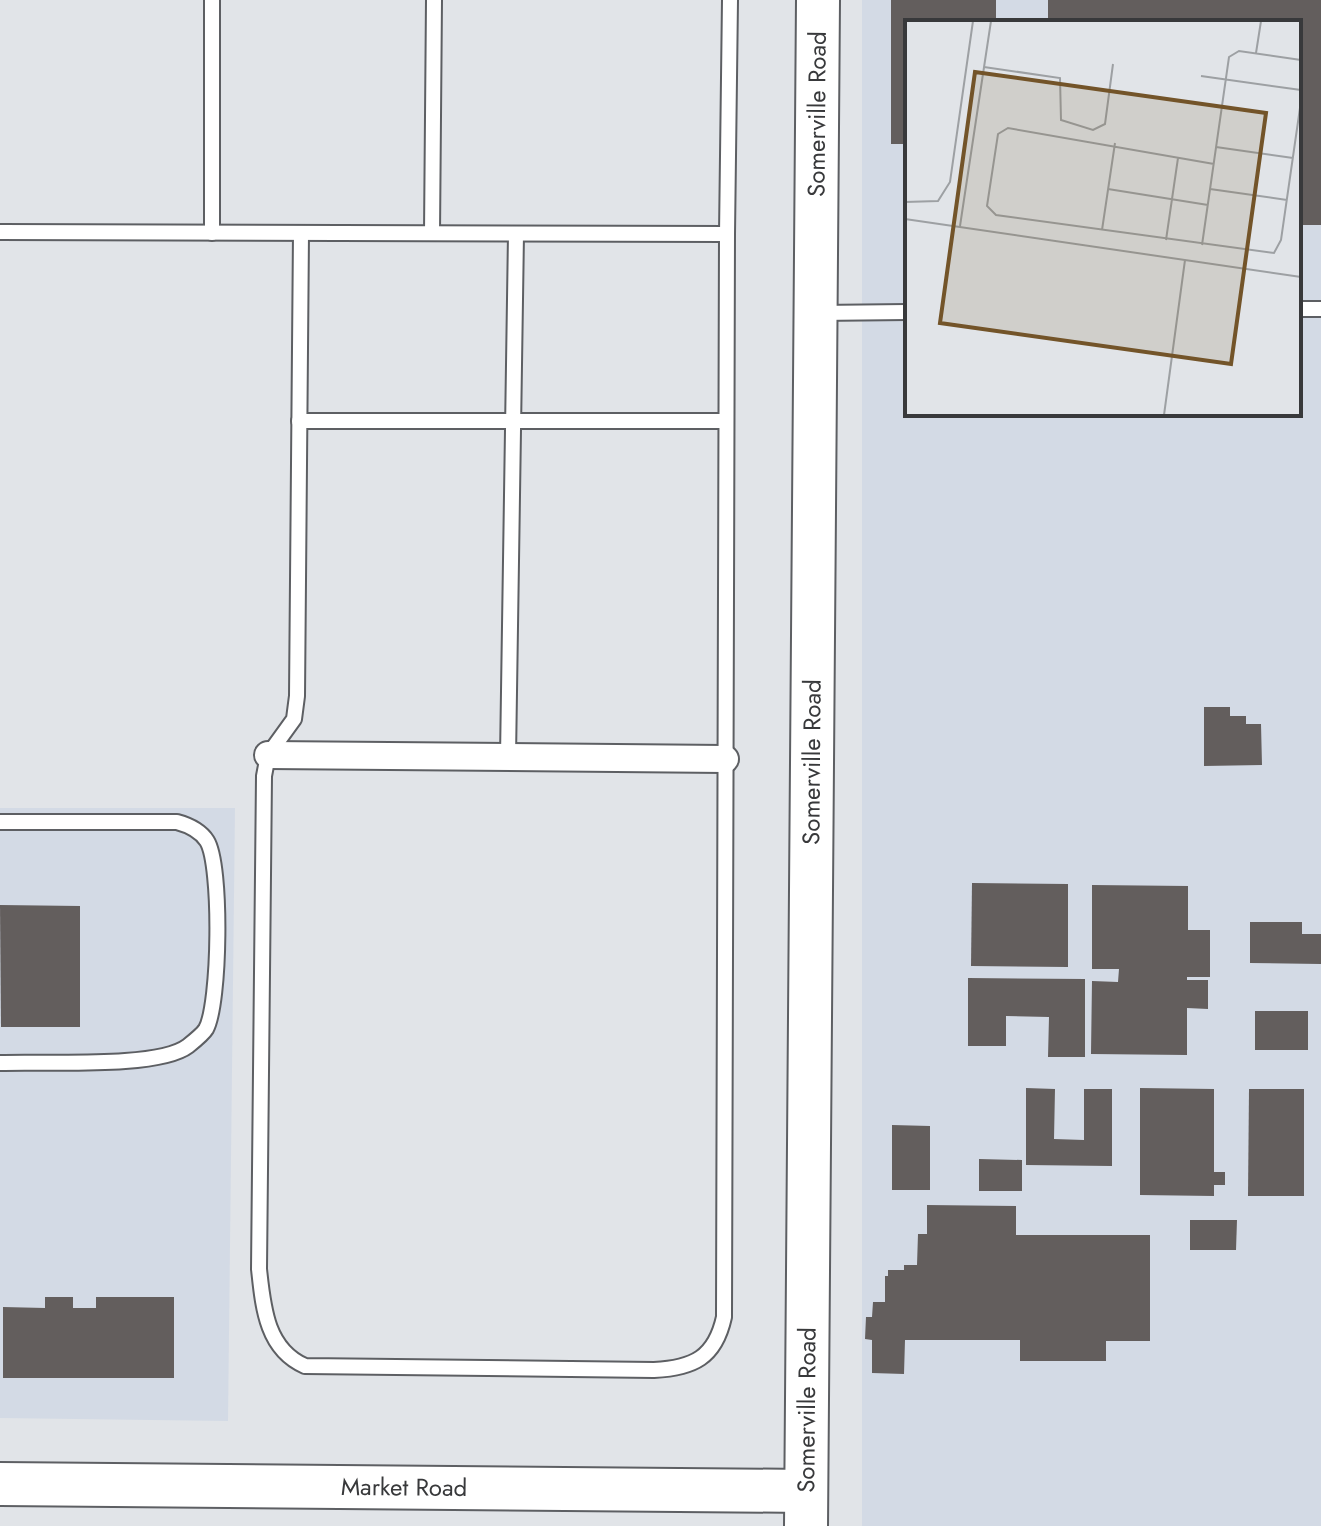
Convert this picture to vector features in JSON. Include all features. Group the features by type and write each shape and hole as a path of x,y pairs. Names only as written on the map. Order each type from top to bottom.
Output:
{"main road":[{"name":"Somerville Road","path":"806,1509 818,0"},
{"name":"Market Road","path":"0,1484 806,1509"}],"street":[{"path":"268,755 725,759"}],"lane":[{"path":"212,0 212,233"},
{"path":"432,233 434,0"},
{"path":"301,233 297,696 294,719 268,755 264,776 259,1269 266,1315 277,1344 294,1361 305,1366 670,1369 697,1361 719,1338 724,1317 730,0"},
{"path":"0,232 727,234"},
{"path":"508,757 516,234"},
{"path":"817,313 905,312"},
{"path":"299,421 726,421"},
{"path":"0,822 177,822 192,826 208,841 217,877 215,989 206,1029 186,1048 151,1058 0,1063"}],"shaded area":[{"path":"862,0 1321,0 1321,1526 862,1526"},
{"path":"0,808 235,808 228,1421 0,1418"}],"building":[{"path":"891,0 996,0 996,20 905,20 905,144 891,144"},
{"path":"1048,0 1321,0 1321,225 1301,225 1301,20 1048,20"},
{"path":"1204,707 1230,707 1230,716 1246,716 1246,724 1261,724 1262,765 1204,766"},
{"path":"972,883 1068,884 1068,967 971,966"},
{"path":"1092,885 1188,886 1188,930 1210,930 1210,977 1187,977 1187,980 1208,980 1208,1009 1187,1008 1187,1055 1091,1054 1092,981 1118,982 1119,969 1092,969"},
{"path":"0,905 80,906 80,1027 1,1027"},
{"path":"1250,922 1302,922 1302,934 1321,934 1321,964 1250,963"},
{"path":"968,978 1085,979 1085,1057 1048,1057 1049,1017 1006,1016 1006,1046 968,1046"},
{"path":"1255,1011 1308,1011 1308,1050 1255,1050"},
{"path":"1026,1088 1055,1089 1054,1139 1084,1140 1084,1089 1112,1089 1112,1166 1026,1165"},
{"path":"1140,1088 1214,1089 1214,1172 1225,1172 1225,1185 1214,1185 1214,1196 1140,1195"},
{"path":"1249,1089 1304,1089 1304,1196 1248,1196"},
{"path":"892,1125 930,1126 930,1190 892,1190"},
{"path":"979,1159 1022,1160 1022,1191 979,1191"},
{"path":"927,1205 1016,1206 1016,1235 1150,1235 1150,1341 1106,1341 1106,1361 1020,1361 1020,1340 905,1340 904,1374 872,1373 872,1340 865,1339 866,1317 872,1317 873,1302 885,1302 885,1276 888,1276 888,1270 904,1270 904,1265 917,1265 918,1234 927,1234"},
{"path":"1190,1220 1237,1220 1236,1250 1190,1250"},
{"path":"45,1297 73,1297 73,1308 96,1308 96,1297 174,1297 174,1378 3,1378 3,1307 45,1308"}]}
